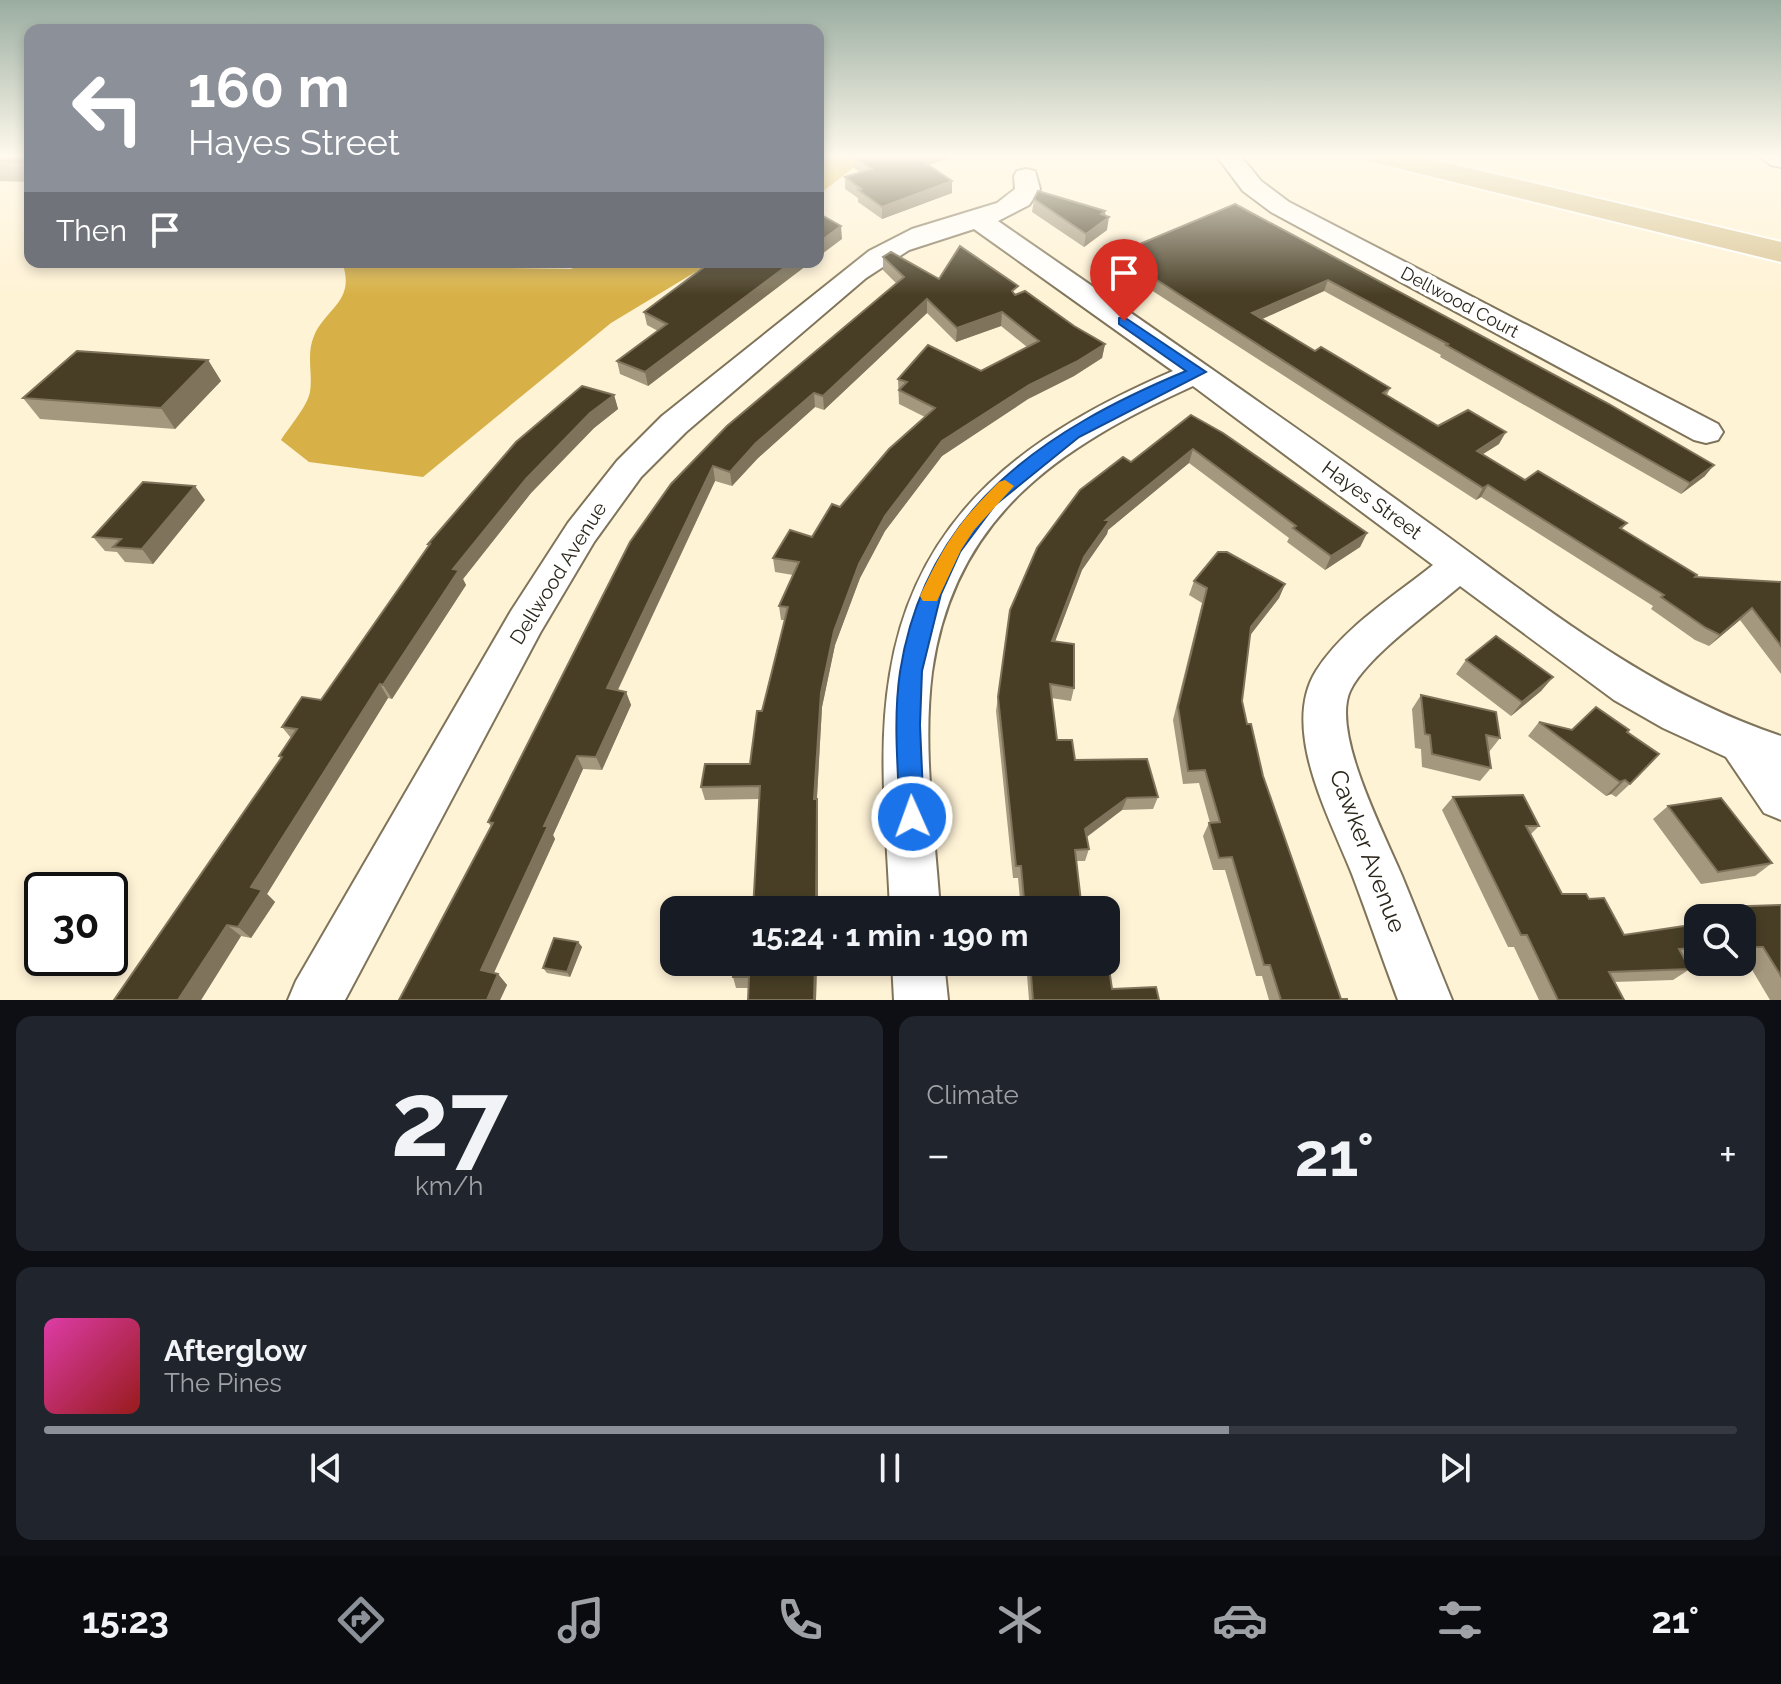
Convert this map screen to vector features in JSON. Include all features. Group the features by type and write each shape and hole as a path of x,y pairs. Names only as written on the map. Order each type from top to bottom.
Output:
{"main road":[{"path":"1572,202 1781,252"},
{"path":"1670,202 1781,228"}],"street":[{"name":"Dellwood Avenue","path":"315,1000 398,854 472,714 563,558 631,467 682,419 872,262 916,237 977,219 1019,202"},
{"name":"Dellwood Court","path":"1273,202 1706,432"},
{"name":"Hayes Street","path":"977,219 1198,372 1629,687 1714,733 1762,750"},
{"path":"914,896 908,725 911,671 931,594 952,548 989,501 1073,433 1144,395 1198,372"},
{"name":"Cawker Avenue","path":"1425,1000 1345,801 1331,757 1325,699 1330,685 1374,637 1460,564"},
{"path":"1762,750 1781,798"},
{"path":"919,976 921,1000"}],"shaded area":[{"path":"344,268 702,268 611,323 423,477 309,462 281,440 308,398 312,343 319,327 342,297 346,278"}],"building":[{"path":"874,202 896,202 882,207"},
{"path":"1038,202 1074,202 1105,211 1101,214 1109,217 1086,234"},
{"path":"1235,204 1609,404 1714,465 1690,483 1448,344 1328,280 1252,313 1315,351 1321,347 1390,388 1383,393 1438,426 1468,410 1506,432 1477,451 1525,480 1538,471 1627,523 1620,528 1697,575 1695,577 1781,582 1781,646 1752,608 1720,635 1706,628 1661,597 1664,595 1488,485 1483,488 1116,254"},
{"path":"824,216 841,226 824,239"},
{"path":"960,246 1018,286 1012,291 1015,295 1025,291 1105,344 1029,385 942,441 885,516 859,564 834,631 821,693 814,799 817,799 816,896 754,896 760,786 701,787 705,764 750,764 757,711 762,711 788,607 779,606 799,562 773,558 790,530 812,537 832,504 840,507 889,449 935,408 899,390 907,382 898,379 928,345 981,371 1039,341 1002,312 957,328 927,299 823,396 814,393 756,443 730,472 713,466 607,688 626,692 596,757 577,756 481,970 498,974 487,1000 399,1000 493,823 488,822 630,542 671,484 727,426 904,277 883,257 891,252 939,279"},
{"path":"703,268 784,268 645,372 617,361 667,324 644,312"},
{"path":"77,351 208,360 161,408 23,398"},
{"path":"582,386 614,395 590,413 526,479 453,569 459,570 383,685 380,684 251,887 262,890 238,927 227,925 178,1000 114,1000 282,757 279,756 297,729 282,727 302,697 321,700 428,544 516,442"},
{"path":"1191,415 1223,433 1367,533 1331,556 1193,449 1106,520 1110,520 1084,557 1052,641 1074,644 1074,688 1050,684 1057,740 1072,740 1075,760 1147,759 1158,797 1127,798 1085,829 1089,849 1075,850 1080,896 1024,896 1021,866 1016,866 998,697 1010,610 1037,548 1080,490 1123,457 1131,462"},
{"path":"143,482 195,486 142,549 113,547 121,539 93,537"},
{"path":"1218,552 1227,552 1285,584 1251,627 1242,701 1247,724 1251,724 1263,776 1341,999 1347,1000 1281,1000 1270,965 1264,965 1232,857 1219,858 1209,823 1220,822 1205,770 1188,771 1178,707 1207,588 1194,581"},
{"path":"1496,636 1553,677 1522,702 1466,660"},
{"path":"1421,695 1496,712 1500,738 1486,735 1491,768 1432,754 1430,735 1425,734"},
{"path":"1596,707 1659,754 1630,784 1625,780 1620,782 1539,722 1572,730"},
{"path":"1523,795 1539,826 1526,826 1562,894 1586,894 1589,899 1604,898 1624,935 1684,926 1684,948 1679,949 1684,958 1684,969 1609,972 1624,1000 1558,1000 1527,935 1521,935 1453,797"},
{"path":"1721,798 1772,863 1718,872 1668,806"},
{"path":"1781,905 1781,976 1763,947 1756,947 1756,906"},
{"path":"554,938 578,942 567,972 543,968"},
{"path":"815,976 814,1000 748,1000 749,977 733,977"},
{"path":"1031,976 1110,976 1112,989 1156,987 1159,1000 1033,1000"}],"slow traffic":[{"path":"930,596 952,548 967,525 1005,486"}],"route":[{"path":"912,817 908,725 911,671 931,594 952,548 967,525 989,501 1073,433 1144,395 1198,372 1124,321"}]}
